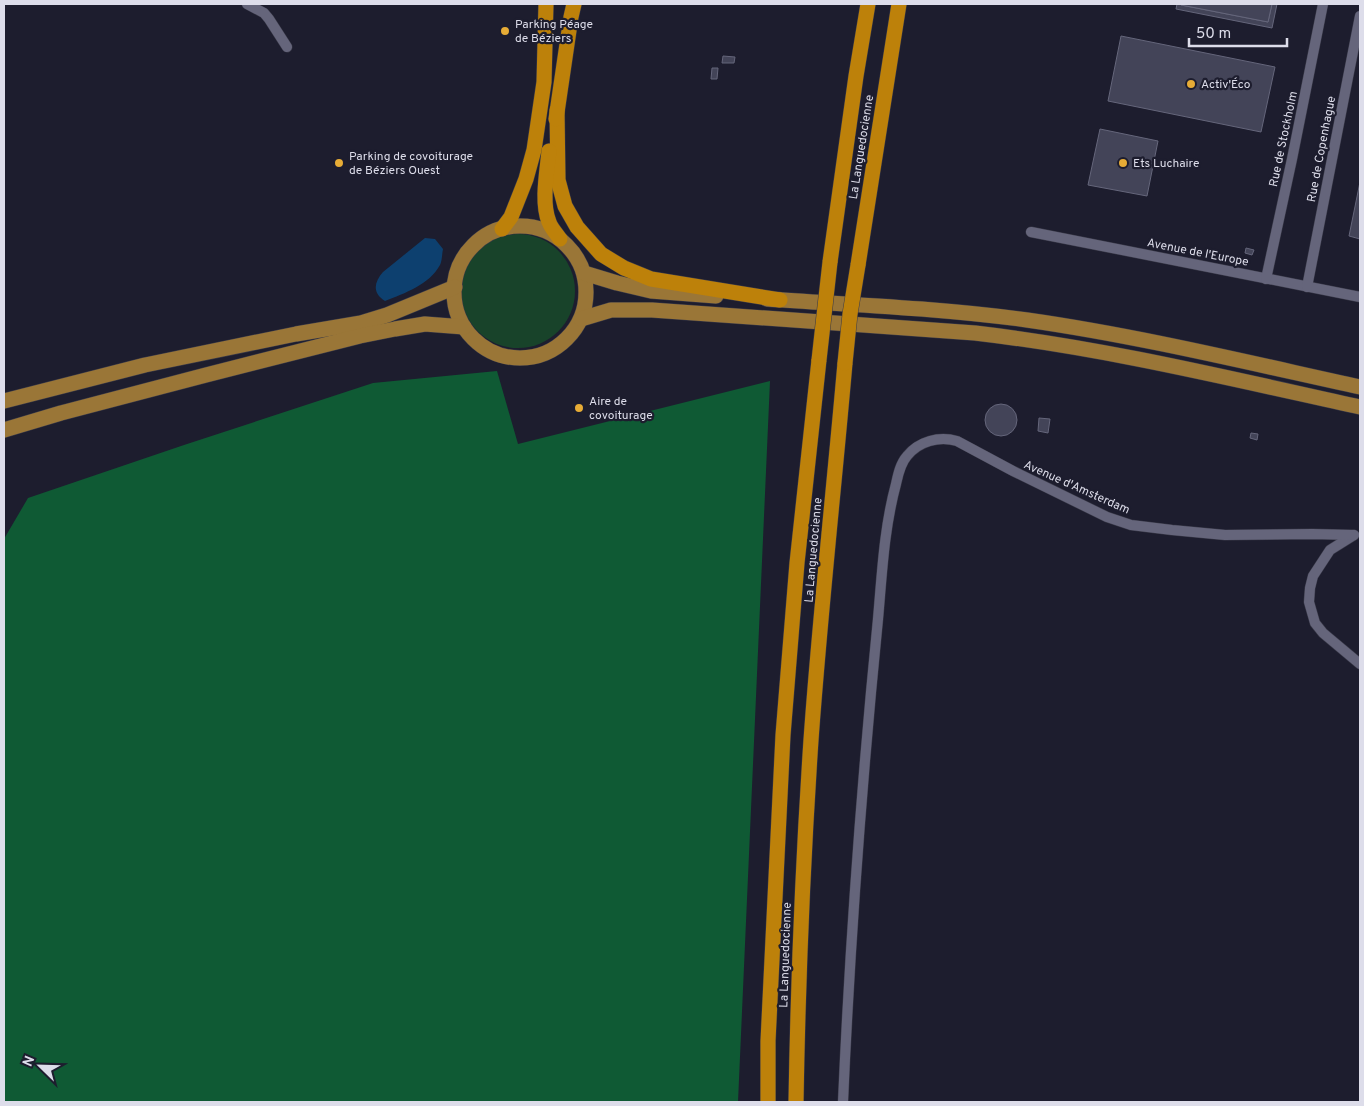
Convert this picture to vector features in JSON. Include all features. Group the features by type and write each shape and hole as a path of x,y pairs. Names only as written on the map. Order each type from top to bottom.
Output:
{"highway":[{"path":"502,229 511,217 526,179 534,150 544,82 546,4"},
{"path":"560,239 549,222 545,202 545,184 574,4"},
{"name":"La Languedocienne","path":"768,1102 768,1041 784,735 797,563 830,262 868,4"},
{"name":"La Languedocienne","path":"796,1102 802,890 826,566 850,314 899,4"},
{"path":"557,110 558,180 565,206 577,227 601,254 624,268 651,279 780,300"}],"main road":[{"path":"522,226 542,230 560,239 574,254 584,273 587,288 586,304 581,319 572,334 558,347 542,355 524,358 506,357 490,351 475,341 464,327 456,308 455,287 458,270 467,254 478,241 502,229 522,226"},
{"path":"584,273 651,291 934,310 1026,320 1147,341 1360,387"},
{"path":"4,401 146,365 296,334 361,323 387,315 455,287"},
{"path":"581,319 611,310 652,310 975,333 1026,339 1137,359 1360,407"},
{"path":"4,430 167,385 360,336 425,324 464,327"}],"street":[{"path":"248,4 269,19 287,46"},
{"name":"Rue de Stockholm","path":"1266,279 1323,4"},
{"name":"Rue de Copenhague","path":"1307,287 1360,16"},
{"name":"Avenue de l'Europe","path":"1031,232 1360,297"},
{"name":"Avenue d'Amsterdam","path":"843,1102 852,930 870,698 889,521 893,495 900,469 906,456 921,444 937,439 948,438 958,441 1012,471 1107,517 1131,525 1225,534 1357,535"},
{"name":"Avenue d'Amsterdam","path":"1357,535 1330,550 1314,576 1310,588 1309,602 1315,623 1323,633 1360,664"}],"green space":[{"path":"518,234 540,238 558,251 571,269 575,291 571,313 558,331 540,344 518,348 496,344 478,331 465,313 461,291 465,269 478,251 496,238"},
{"path":"497,371 518,444 770,381 738,1102 4,1102 4,539 28,498 373,383"}],"water":[{"path":"425,238 435,239 443,249 440,265 430,278 423,283 385,301 376,291 376,283 380,276"}],"building":[{"path":"1177,4 1268,22 1272,4 1277,4 1272,28 1176,9"},
{"path":"1181,4 1272,4 1268,22"},
{"name":"Activ'Éco","path":"1121,36 1275,67 1261,132 1108,101"},
{"path":"723,56 735,57 734,63 722,63"},
{"path":"712,68 718,68 717,79 711,79"},
{"name":"Ets Luchaire","path":"1100,129 1158,141 1147,196 1088,185"},
{"path":"1360,182 1360,239 1349,236"},
{"path":"1246,248 1254,250 1252,255 1245,253"},
{"path":"1001,404 1012,409 1017,420 1012,431 1001,436 990,431 985,420 990,409"},
{"path":"1039,418 1050,419 1048,433 1038,431"},
{"path":"1251,433 1258,434 1257,440 1250,438"}],"place":[{"name":"Parking Péage de Béziers","path":"505,31"},
{"name":"Activ'Éco","path":"1191,84"},
{"name":"Parking de covoiturage de Béziers Ouest","path":"339,163"},
{"name":"Ets Luchaire","path":"1123,163"},
{"name":"Aire de covoiturage","path":"579,408"}]}
